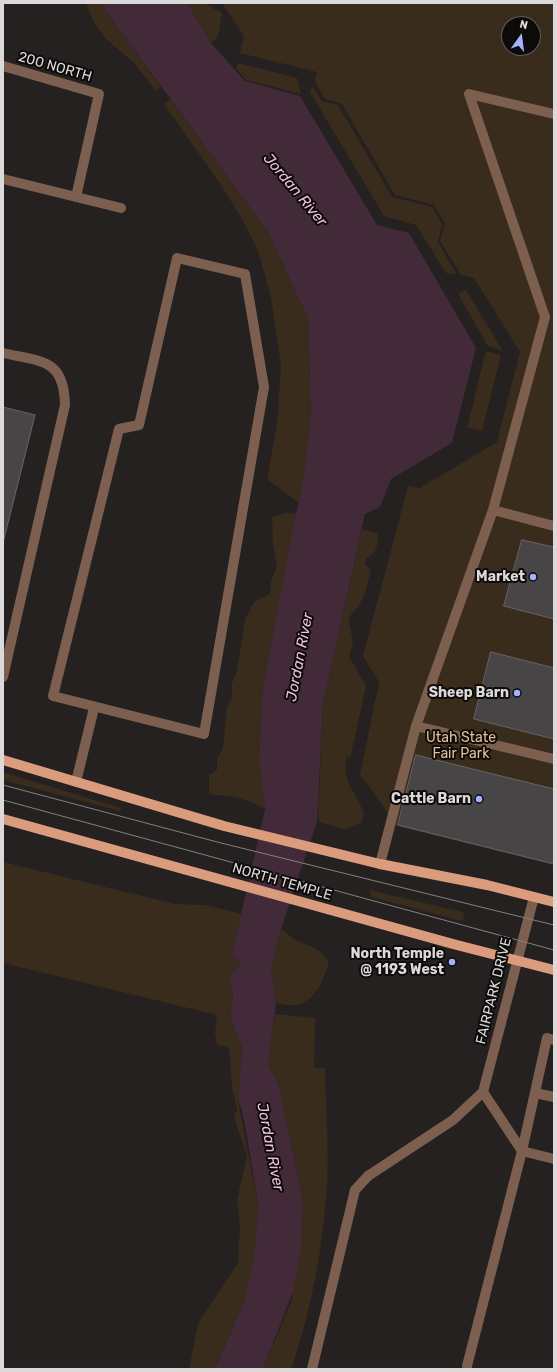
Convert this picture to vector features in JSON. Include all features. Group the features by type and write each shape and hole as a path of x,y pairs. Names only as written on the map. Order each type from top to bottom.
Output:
{"main road":[{"path":"3,760 224,826 380,864 488,886 554,902"},
{"name":"NORTH TEMPLE","path":"3,820 210,876 323,909 554,970"}],"street":[{"name":"200 NORTH","path":"3,66 99,94 76,197"},
{"path":"380,864 416,726 493,510 545,317 469,94 554,114"},
{"path":"3,179 121,208"},
{"path":"177,258 245,274 264,387 204,734 94,708 54,696 119,429 139,425 177,258"},
{"path":"3,353 46,364 55,368 60,375 65,388 65,405 3,677"},
{"path":"493,510 554,526"},
{"path":"76,782 94,708"},
{"path":"416,726 554,760"},
{"name":"FAIRPARK DRIVE","path":"483,1092 534,897"},
{"path":"467,1366 522,1151 547,1038 554,1040"},
{"path":"312,1369 355,1190 368,1176 453,1120 483,1092 522,1151 554,1159"},
{"path":"535,1093 554,1097"}],"green space":[{"path":"86,3 100,3 161,87 156,91 134,63 106,39 93,21"},
{"path":"187,3 204,3 222,13 218,36 211,43"},
{"name":"Utah State Fair Park","path":"222,3 554,3 554,865 396,826 375,794 360,775 379,682 363,656 408,486 420,488 497,442 520,352 474,278 461,275 440,241 445,224 434,205 395,195 342,104 325,99 315,82 317,72 240,53 244,36"},
{"path":"238,63 297,78 301,94 246,80 236,68"},
{"path":"312,86 322,101 338,105 392,197 432,207 442,224 438,242 457,275 446,273 416,225 384,216 310,92"},
{"path":"170,99 268,232 308,319 311,412 303,482 299,503 267,479 277,425 281,366 271,298 258,250 242,219 219,182 164,104"},
{"path":"466,290 503,351 488,346 458,294"},
{"path":"486,351 501,355 482,431 467,428"},
{"path":"286,513 296,514 263,686 259,759 265,809 245,800 209,794 209,775 217,770 217,758 223,748 227,707 232,697 232,683 237,671 245,619 254,602 270,594 271,581 277,566 273,545 272,517"},
{"path":"362,529 378,533 378,542 375,552 366,559 365,565 371,570 368,582 362,600 351,614 349,622 353,642 349,656 366,686 350,759 347,755 346,773 350,786 364,813 362,822 345,830 320,822 318,817 323,705"},
{"path":"3,772 121,808 120,811 3,780"},
{"path":"3,862 175,904 205,905 242,914 232,955 241,964 229,976 233,993 230,1018 242,1047 238,1101 258,1204 255,1250 244,1302 215,1369 189,1369 198,1324 238,1263 240,1225 237,1200 247,1156 234,1117 237,1109 232,1088 229,1048 217,1045 215,1033 217,1015 3,963"},
{"path":"370,890 463,912 465,915 462,921 371,897"},
{"path":"281,929 288,935 322,953 329,962 318,989 308,1000 295,1005 276,1003 271,969"},
{"path":"275,1014 315,1018 314,1068 325,1068 328,1157 325,1210 315,1279 304,1325 291,1369 263,1369 291,1302 301,1248 303,1201 279,1086 268,1064"}],"water":[{"name":"Jordan River","path":"100,3 187,3 211,43 245,81 300,96 377,225 409,233 476,348 452,443 391,479 380,507 365,514 323,705 317,822 281,929 271,969 276,1003 268,1064 279,1086 303,1201 301,1248 294,1289 263,1369 215,1369 244,1302 255,1250 258,1204 242,1110 238,1101 242,1047 230,1018 233,993 229,976 241,964 232,955 265,809 259,759 263,686 303,482 311,412 308,319 268,232"}],"building":[{"path":"3,407 35,415 3,543"},
{"name":"Market","path":"522,540 554,547 554,619 504,606"},
{"name":"Sheep Barn","path":"491,652 554,668 554,739 474,719"},
{"name":"Cattle Barn","path":"416,755 554,789 554,864 398,825"}],"tram line":[{"path":"3,785 221,843 554,925"},
{"path":"3,800 554,950"}],"place":[{"name":"Market","path":"533,577"},
{"name":"Sheep Barn","path":"517,693"},
{"name":"Cattle Barn","path":"479,799"},
{"name":"North Temple @ 1193 West","path":"452,962"}]}
